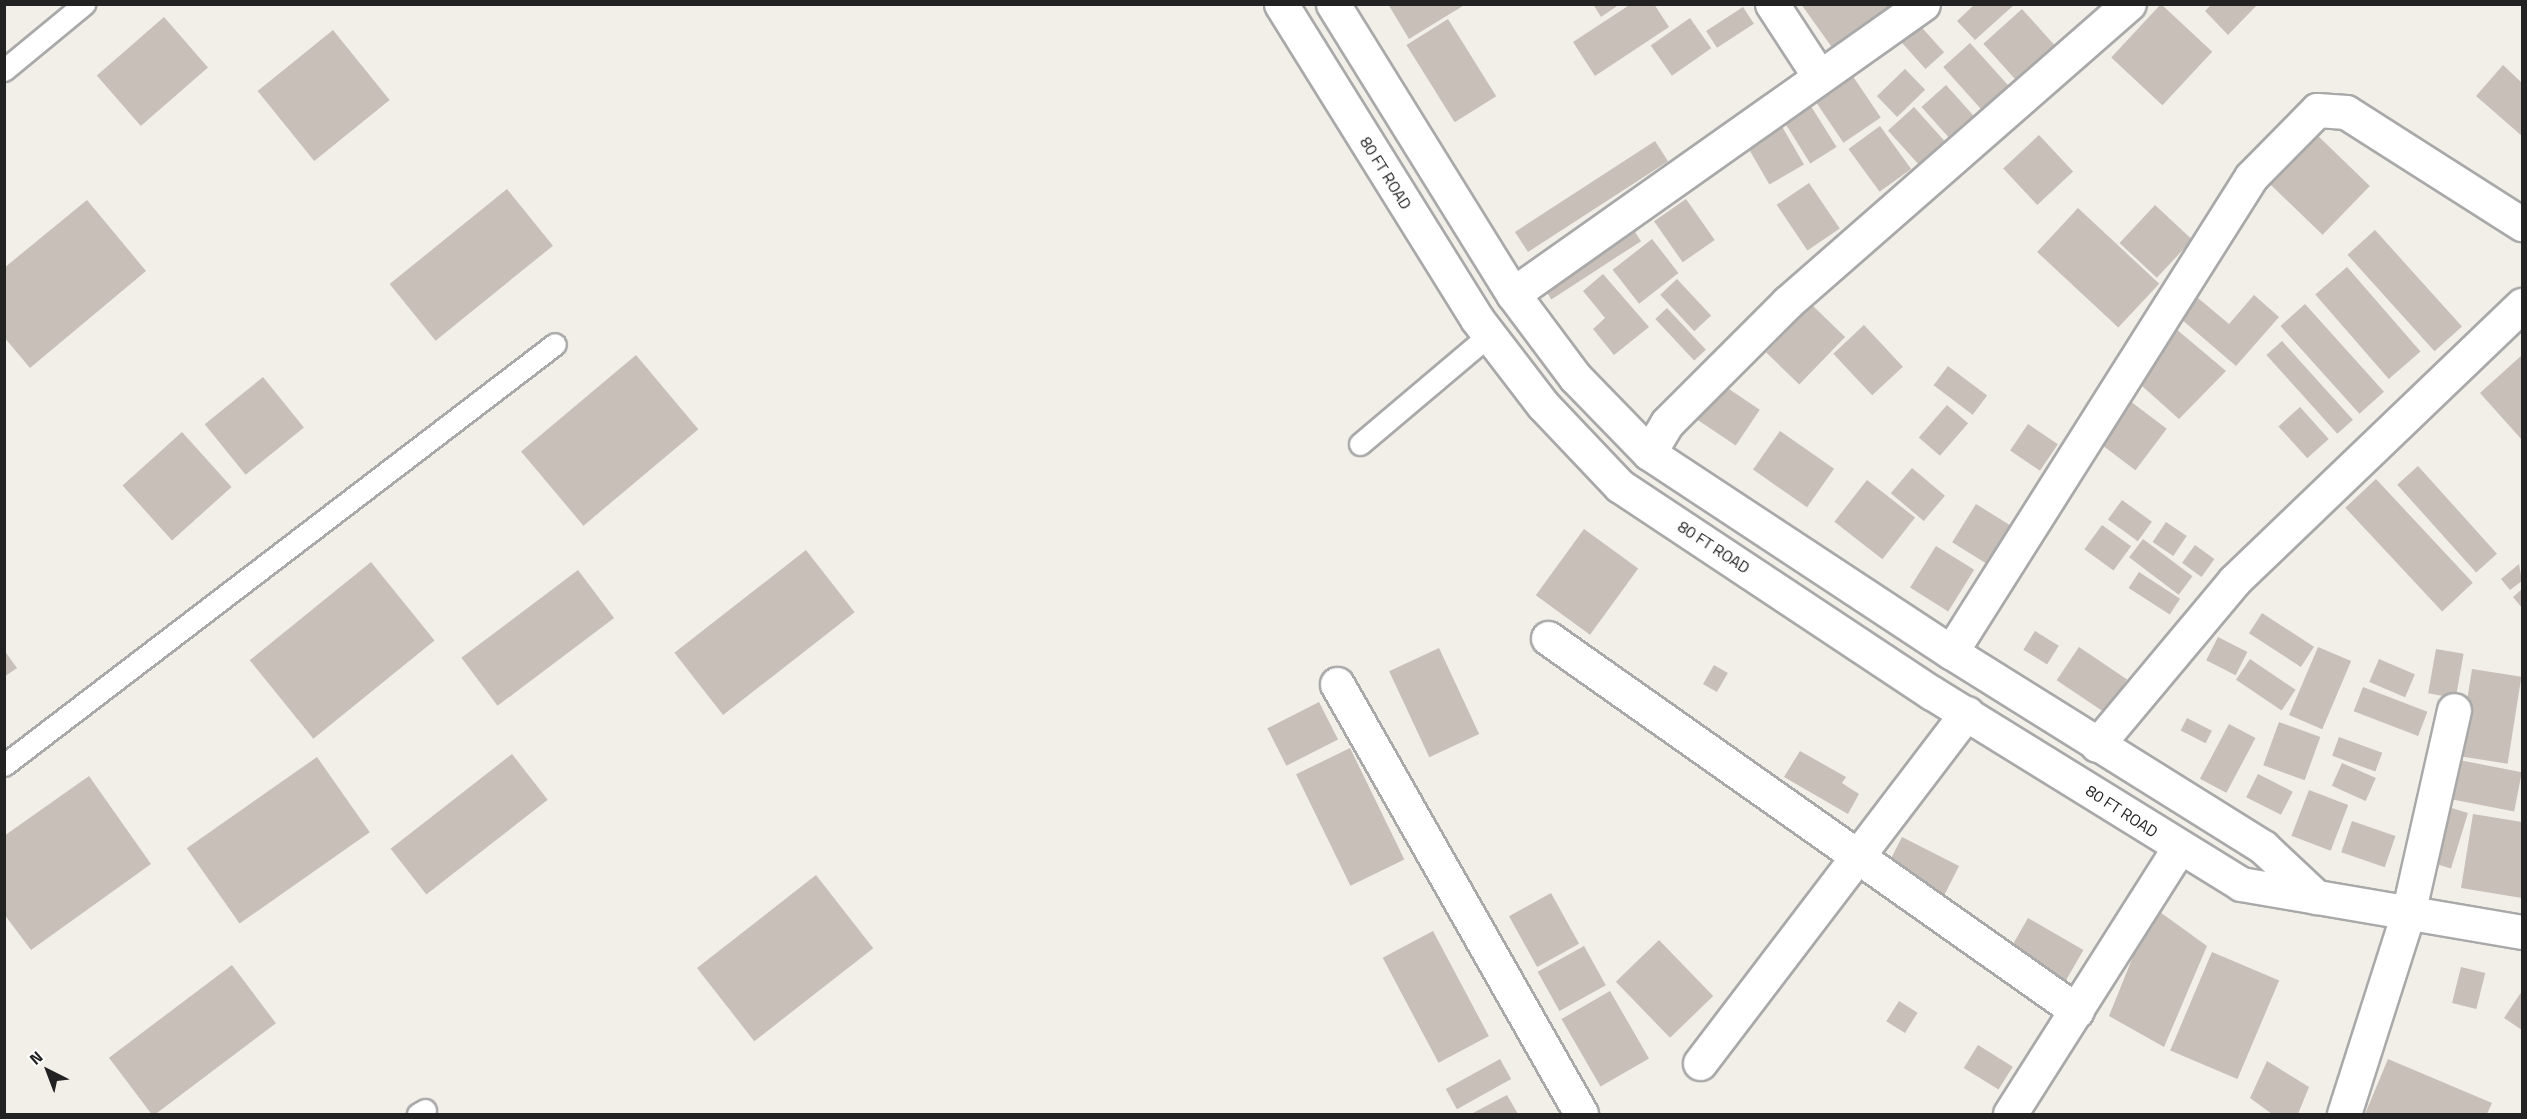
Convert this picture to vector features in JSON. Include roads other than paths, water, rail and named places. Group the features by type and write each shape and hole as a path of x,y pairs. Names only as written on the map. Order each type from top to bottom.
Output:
{"street":[{"name":"80 FT ROAD","path":"1281,4 1489,335 1543,405 1620,486 1967,713 2179,848 2241,884 2523,932"},
{"path":"1333,4 1513,294 1575,376 1649,453 1951,652 2097,745 2263,846 2316,897"},
{"path":"1773,4 1819,76"},
{"path":"1513,294 1923,4"},
{"path":"1649,453 1667,423 1788,302 2128,4"},
{"path":"1320,67 1358,45"},
{"path":"1951,652 2251,177 2317,110 2346,112 2523,224"},
{"path":"2097,745 2234,581 2523,305"},
{"path":"1548,638 1856,858 2077,1011"},
{"path":"1337,684 1581,1114"},
{"path":"2344,1114 2408,914 2454,710"},
{"path":"1700,1063 1967,713"},
{"path":"2010,1114 2179,848"}],"lane":[{"path":"4,70 84,4"},
{"path":"1360,444 1489,335"},
{"path":"4,765 555,344"}]}
